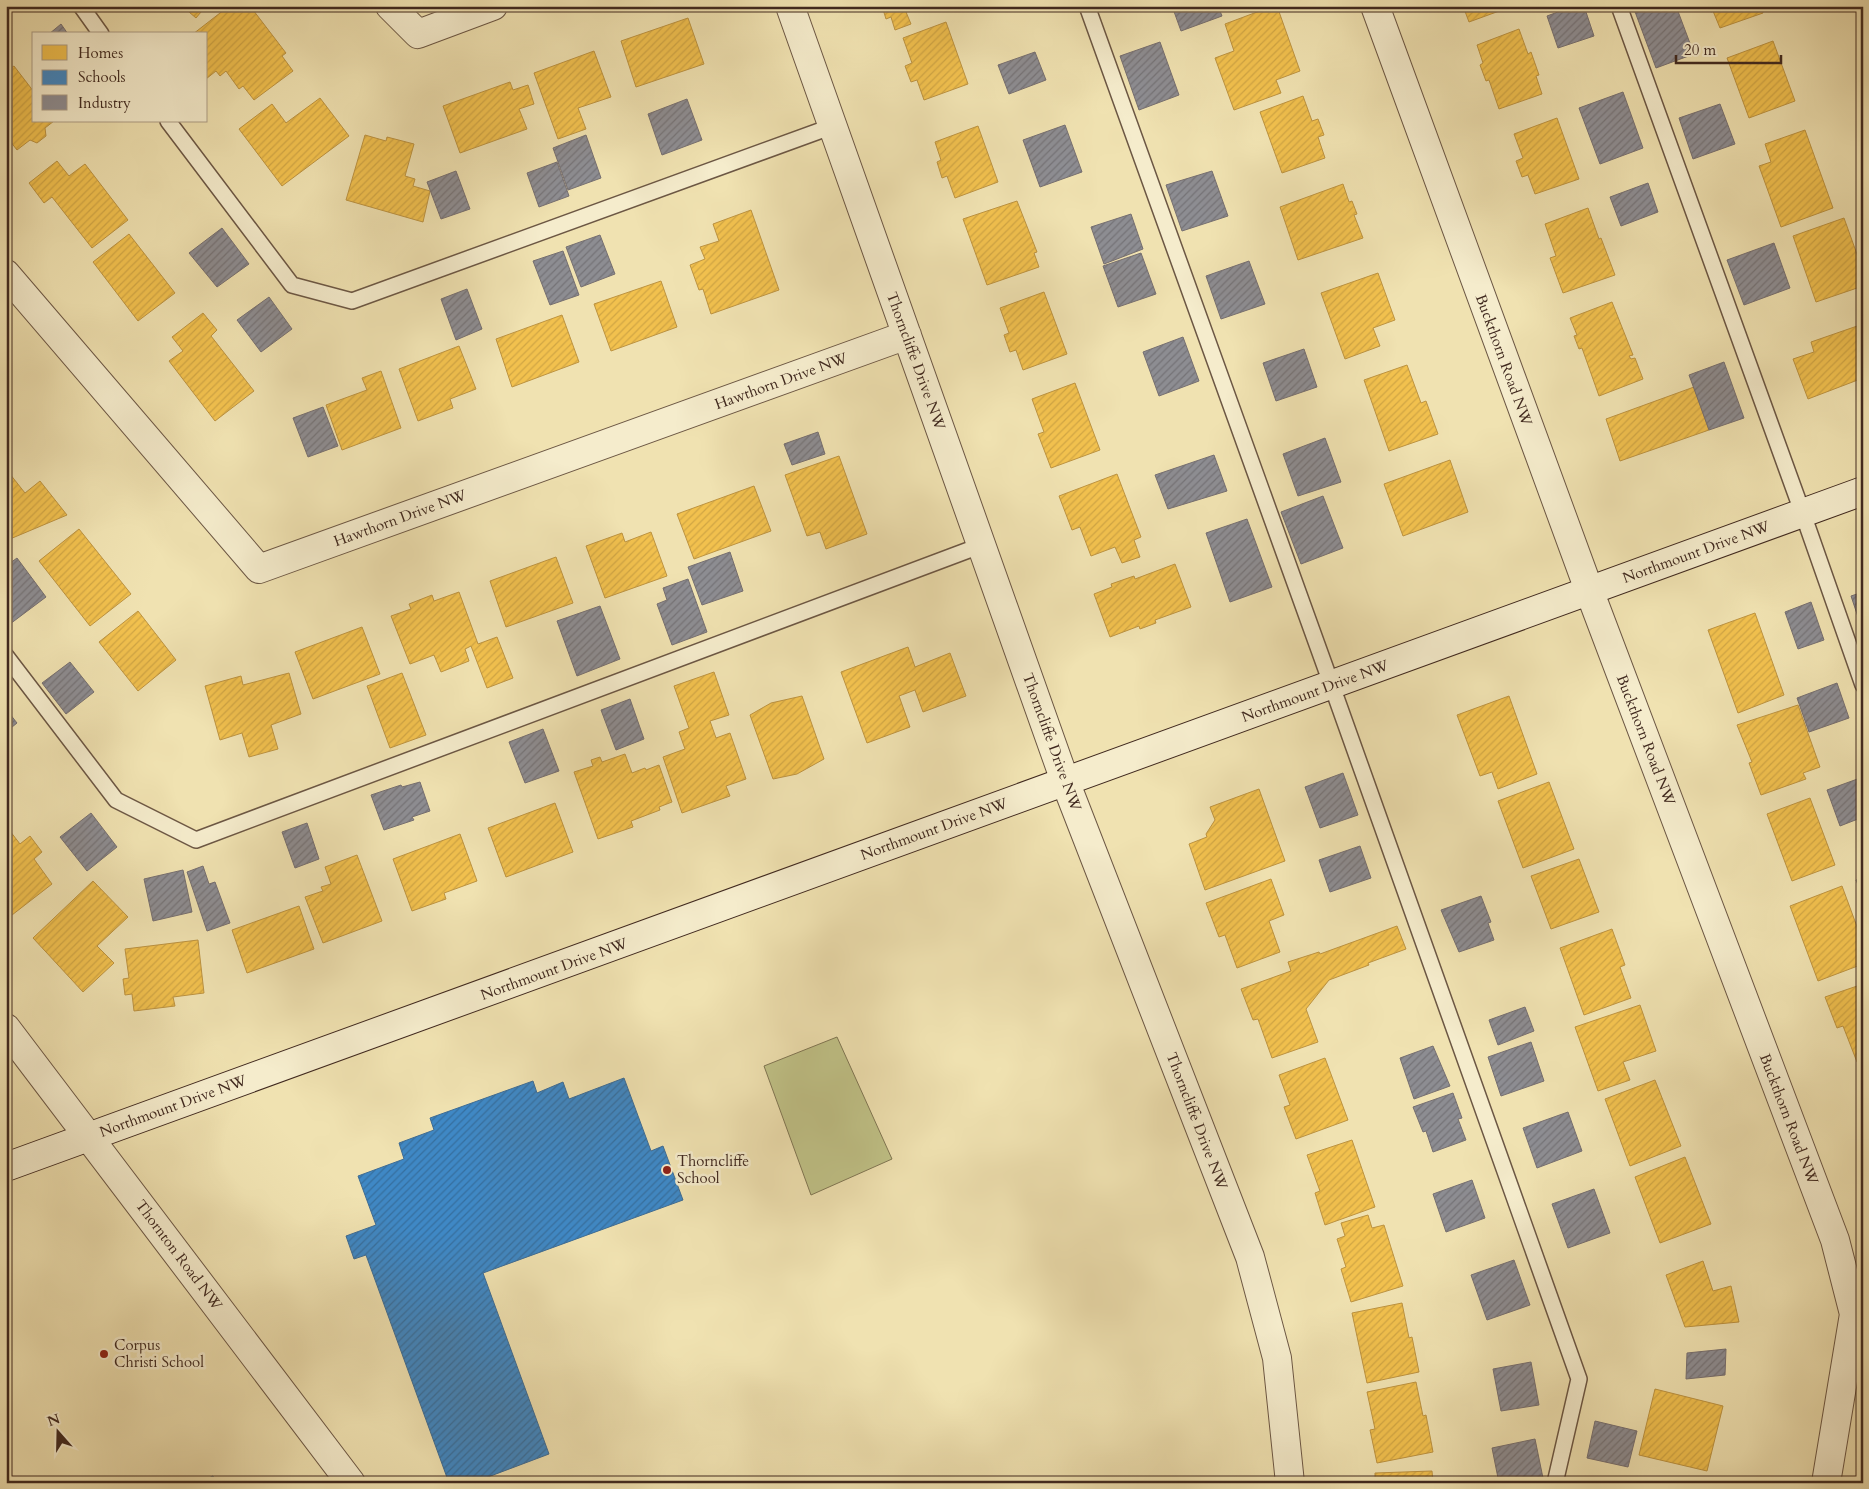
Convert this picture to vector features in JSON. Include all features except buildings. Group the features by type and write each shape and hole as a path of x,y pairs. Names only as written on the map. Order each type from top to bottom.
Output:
{"street":[{"path":"390,6 418,34 493,6"},
{"name":"Thorncliffe Drive NW","path":"790,6 1066,781 1250,1257 1277,1358 1290,1483"},
{"name":"Buckthorn Road NW","path":"1374,6 1589,590 1835,1240 1854,1314 1826,1483"},
{"name":"Hawthorn Drive NW","path":"6,274 260,569 907,335"},
{"name":"Northmount Drive NW","path":"6,1167 465,1002 1863,491"},
{"name":"Thornton Road NW","path":"6,1028 352,1483"}],"lane":[{"path":"81,6 100,32"},
{"path":"1086,6 1308,625 1332,686 1579,1379 1555,1483"},
{"path":"1619,6 1863,685"},
{"path":"169,122 292,285 352,301 832,126"},
{"path":"6,656 116,800 196,840 982,545"}],"green space":[{"path":"837,1037 892,1159 811,1195 764,1066"}],"place":[{"name":"Thorncliffe School","path":"667,1170"},
{"name":"Corpus Christi School","path":"104,1354"}]}
